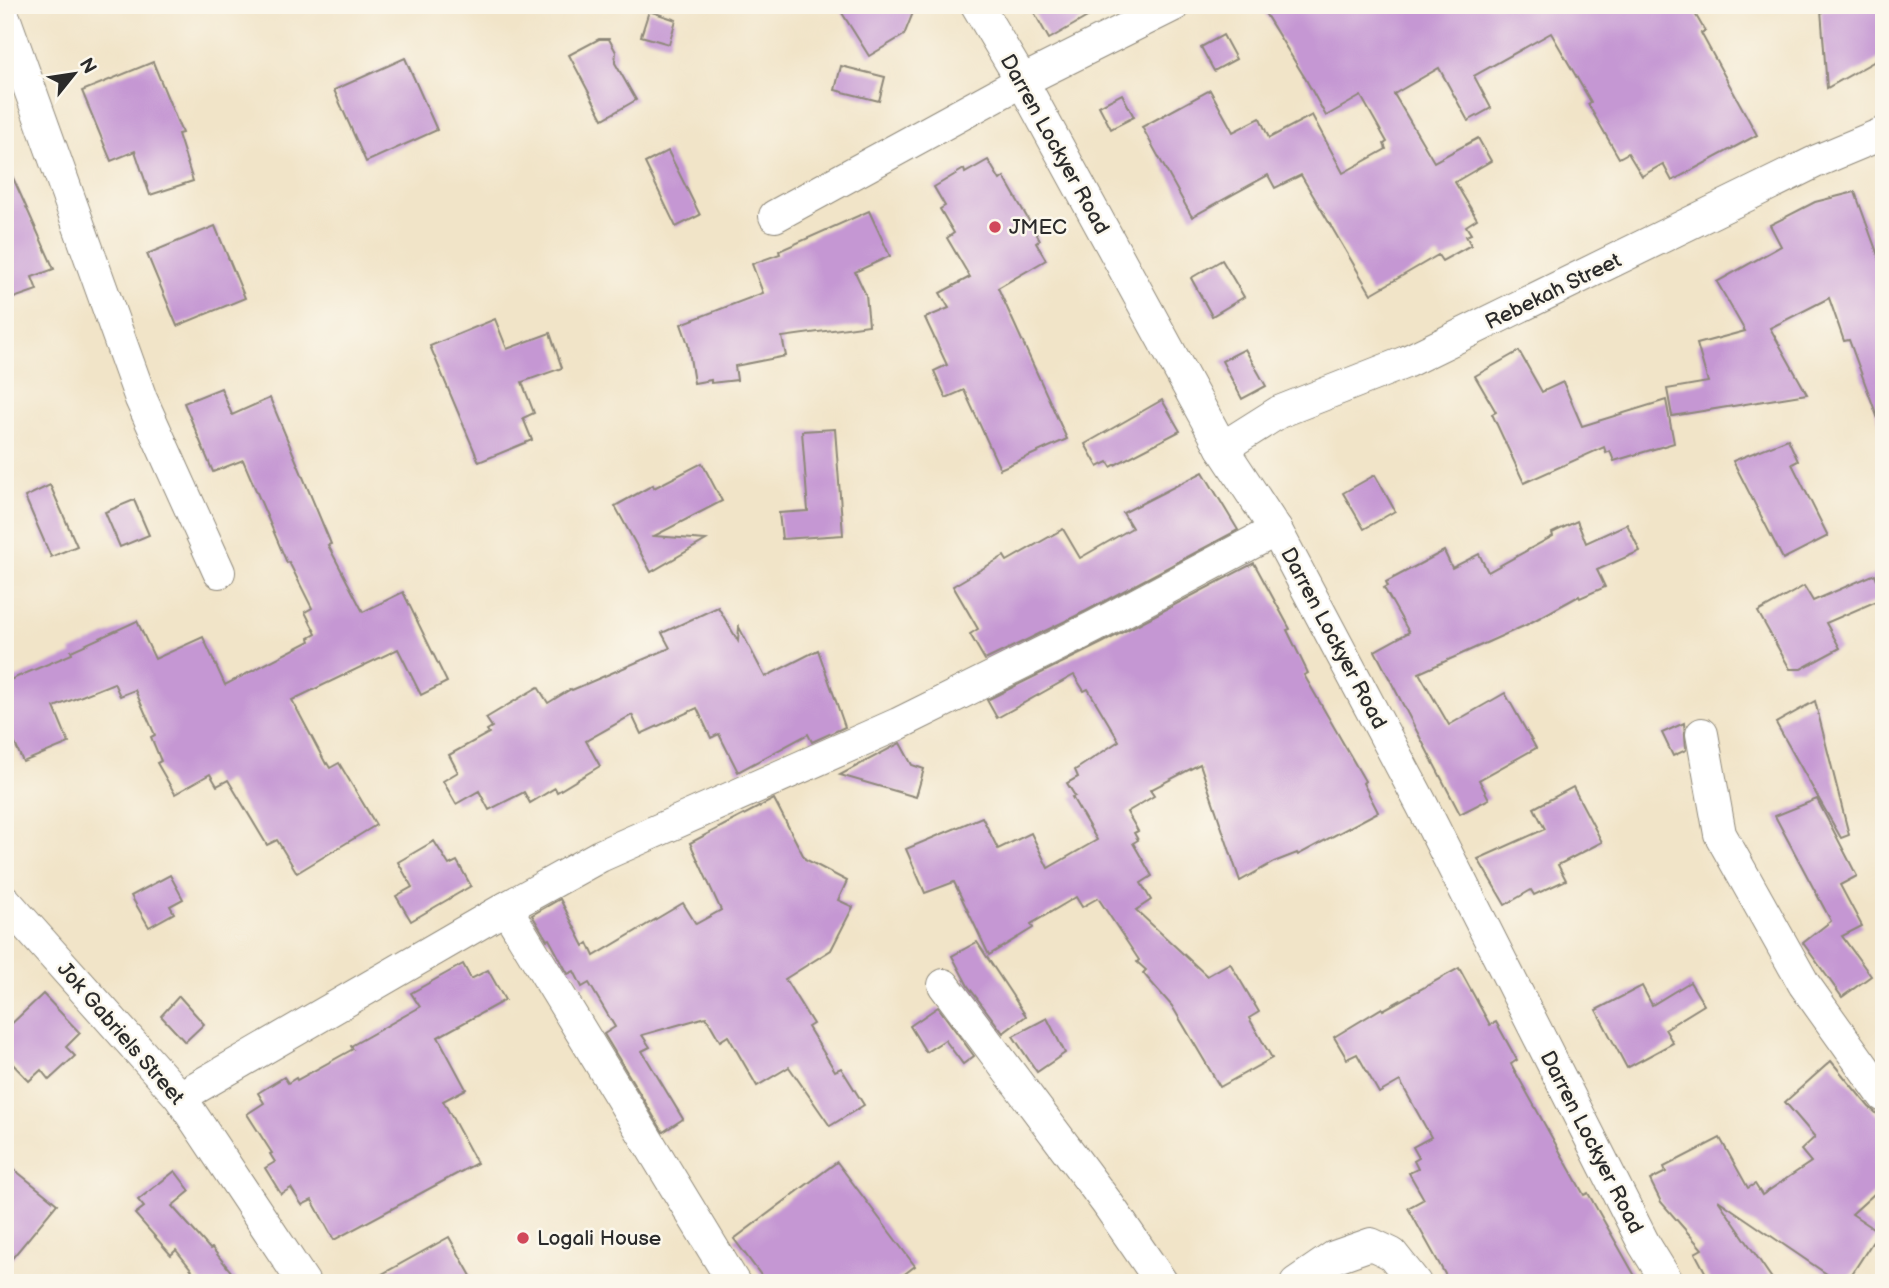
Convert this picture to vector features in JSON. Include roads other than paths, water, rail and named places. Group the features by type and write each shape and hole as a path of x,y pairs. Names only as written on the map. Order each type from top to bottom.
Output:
{"street":[{"name":"Darren Lockyer Road","path":"977,5 1223,448 1276,530 1422,805 1613,1184 1668,1283"},
{"path":"775,216 1021,81 1174,5"},
{"path":"5,20 141,400 219,572"},
{"name":"Rebekah Street","path":"1223,448 1279,412 1406,362 1817,160 1884,134"},
{"path":"180,1097 600,856 898,724 1094,627 1276,530"},
{"path":"1702,734 1720,834 1804,984 1884,1096"},
{"name":"Jok Gabriels Street","path":"6,904 180,1097 304,1283"},
{"path":"506,908 734,1283"},
{"path":"944,985 1107,1203 1162,1283"},
{"path":"1296,1283 1334,1256 1371,1244 1392,1254 1415,1283"}],"place":[{"name":"JMEC","path":"995,227"},
{"name":"Logali House","path":"523,1238"}]}
